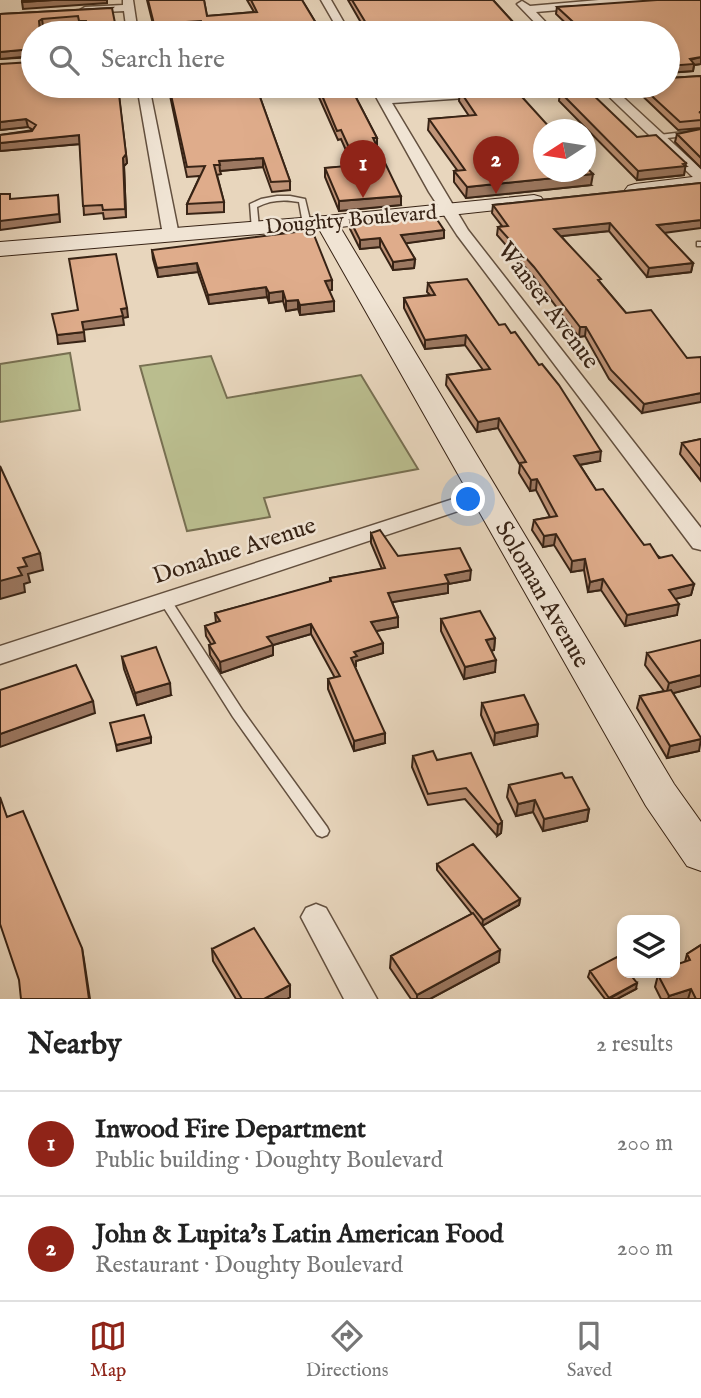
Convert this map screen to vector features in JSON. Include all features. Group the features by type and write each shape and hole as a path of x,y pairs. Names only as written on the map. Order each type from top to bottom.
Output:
{"street":[{"path":"326,0 338,21"},
{"path":"519,0 540,21"},
{"path":"528,9 639,0"},
{"path":"77,11 128,4"},
{"path":"145,98 170,235"},
{"path":"384,100 413,98"},
{"path":"617,98 701,177"},
{"name":"Wanser Avenue","path":"384,100 448,210 510,296 701,543"},
{"path":"612,192 701,182"},
{"name":"Doughty Boulevard","path":"0,248 316,223 559,198"},
{"name":"Soloman Avenue","path":"316,223 484,495 660,795 701,854"},
{"name":"Donahue Avenue","path":"0,655 484,495"},
{"path":"316,917 361,999"}],"lane":[{"path":"659,137 701,132"},
{"path":"165,600 238,714 322,831"}],"green space":[{"path":"70,353 80,410 0,422 0,364"},
{"path":"211,356 227,398 361,375 418,469 264,498 270,517 187,531 140,366"}],"building":[{"path":"22,0 53,0 22,2"},
{"path":"148,0 204,0 207,16 257,12 251,0 302,0 315,21 201,21 153,21"},
{"path":"352,0 493,0 512,21 365,21"},
{"path":"657,0 701,0 701,57 690,59 694,64 680,65 680,21 572,21 557,7"},
{"path":"112,8 115,21 79,21 78,16 21,21 21,50 0,52 0,14"},
{"path":"21,63 21,98 119,98 126,154 123,158 125,209 103,210 102,205 83,206 79,135 0,143 0,135 32,131 36,125 26,119 0,122 0,64"},
{"path":"701,76 701,120 680,122 654,98 680,98 680,77"},
{"path":"172,98 260,98 290,181 271,182 263,158 219,161 220,165 214,165 224,202 187,204 205,166 187,167"},
{"path":"323,98 356,98 377,138 373,138 401,196 339,201 325,168 357,165 341,130 337,131"},
{"path":"465,98 523,98 542,119 533,119 533,180 467,187 454,171 465,170 429,119 476,115"},
{"path":"566,98 596,98 637,137 656,135 686,166 638,171 596,128 596,119 587,119"},
{"path":"701,129 701,158 677,134"},
{"path":"701,183 701,220 657,225 693,263 649,268 610,223 554,229 601,279 598,280 626,313 651,310 687,358 701,357 701,393 644,404 611,370 586,327 580,327 534,267 498,227 508,226 493,205"},
{"path":"0,194 10,194 10,199 58,195 59,214 0,221"},
{"path":"432,212 444,230 401,235 415,259 393,262 380,238 360,240 350,220"},
{"path":"312,230 332,280 325,281 334,301 300,305 298,300 286,301 283,291 269,293 266,287 208,295 197,263 157,268 152,250"},
{"path":"116,254 127,308 121,309 123,316 82,322 84,332 57,335 52,314 78,310 69,259"},
{"path":"467,279 499,325 505,324 511,333 515,332 539,365 542,364 559,385 601,451 574,456 596,490 603,489 644,545 650,544 659,558 672,555 694,584 669,590 679,604 627,615 603,579 590,582 585,559 572,561 556,534 544,536 534,520 557,516 537,479 531,480 520,463 526,462 499,418 478,422 447,375 490,369 466,335 425,340 404,298 435,295 428,283"},
{"path":"701,439 701,467 682,443"},
{"path":"0,466 40,553 23,558 27,566 18,568 22,575 0,581"},
{"path":"380,530 398,556 460,548 471,570 445,575 449,583 388,593 398,617 371,622 383,643 354,652 357,656 351,658 385,733 354,741 328,679 340,676 311,624 267,637 273,645 220,662 209,645 215,643 205,626 220,621 215,613 331,581 330,578 385,568 371,533"},
{"path":"480,611 495,638 486,640 496,660 465,667 441,619"},
{"path":"701,640 701,675 669,683 647,653"},
{"path":"156,647 170,683 135,693 122,657"},
{"path":"76,665 93,701 0,734 0,690"},
{"path":"671,690 701,739 670,746 640,696"},
{"path":"524,695 538,724 495,733 482,703"},
{"path":"144,715 151,737 116,745 110,723"},
{"path":"433,751 437,760 471,753 502,822 498,825 466,788 428,794 413,756"},
{"path":"562,773 565,778 572,777 589,809 544,819 535,800 518,804 509,785"},
{"path":"0,797 7,817 23,811 82,948 89,999 21,999 19,980 0,924"},
{"path":"473,844 520,899 483,920 437,864"},
{"path":"473,913 500,950 417,995 391,956"},
{"path":"254,928 290,985 264,999 242,999 212,949"},
{"path":"701,945 701,999 696,999 691,989 669,996 660,978 680,978 680,963 690,960 687,954"},
{"path":"617,957 617,978 633,978 637,983 609,998 590,971"}],"place":[{"name":"John & Lupita's Latin American Food","path":"496,194"},
{"name":"Inwood Fire Department","path":"363,198"}]}
